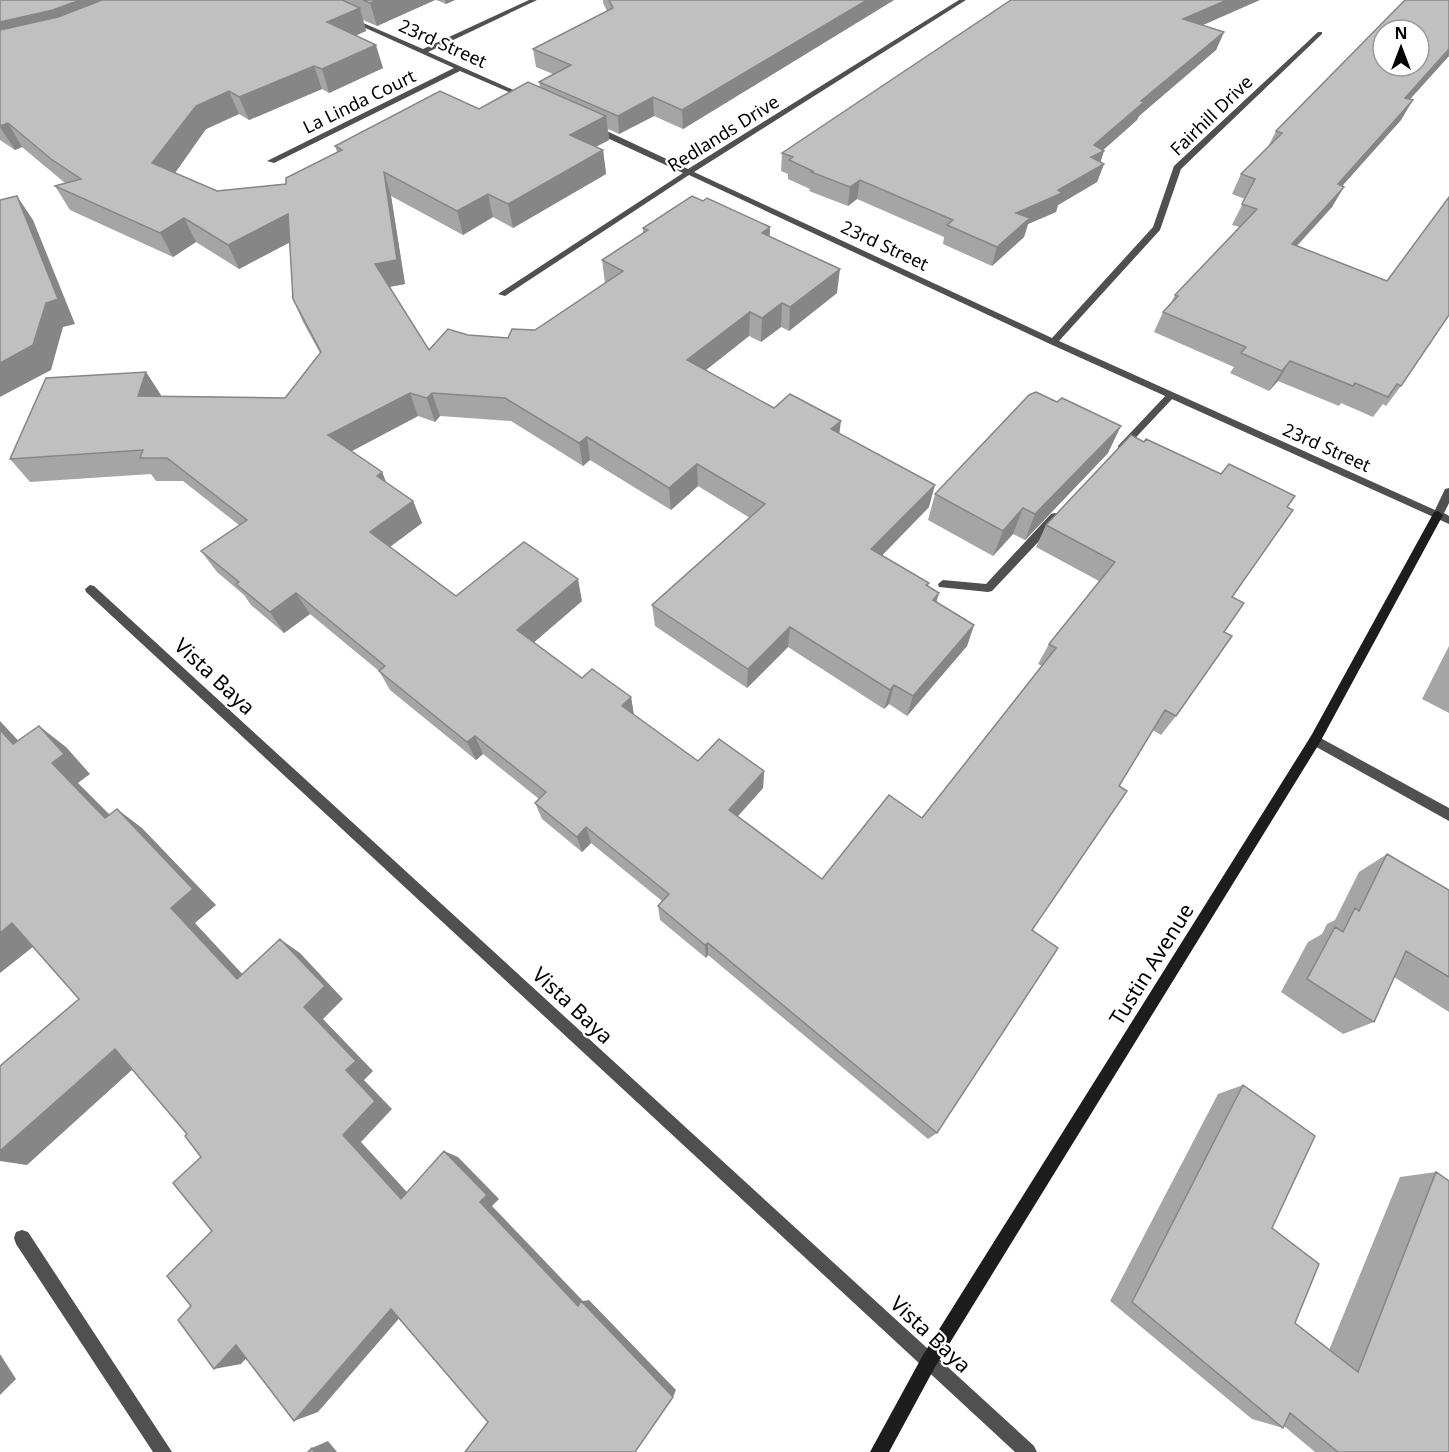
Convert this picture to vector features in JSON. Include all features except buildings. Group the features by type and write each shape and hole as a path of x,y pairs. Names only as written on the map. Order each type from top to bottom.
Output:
{"street":[{"path":"424,51 534,0"},
{"name":"Redlands Drive","path":"502,294 690,171 963,0"},
{"name":"23rd Street","path":"339,14 533,101"},
{"name":"Fairhill Drive","path":"1053,342 1157,228 1177,168 1320,33"},
{"name":"La Linda Court","path":"271,161 460,68"},
{"name":"23rd Street","path":"585,124 1053,342 1443,518"},
{"path":"1114,455 1171,395"},
{"name":"Tustin Avenue","path":"879,1452 929,1361 1315,740 1443,518 1449,492"},
{"path":"943,584 988,588 1067,505"},
{"name":"Vista Baya","path":"90,589 1028,1452"},
{"path":"1315,740 1449,815"},
{"path":"22,1238 164,1452"}]}
